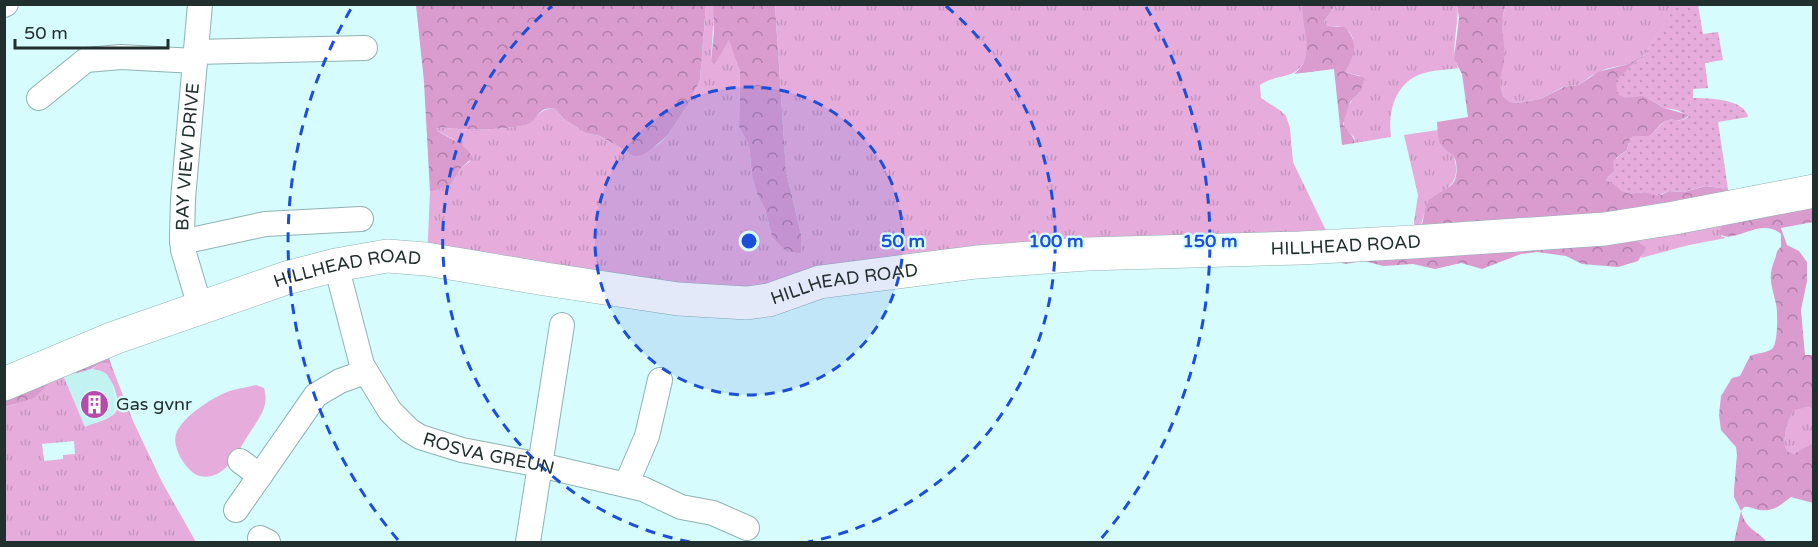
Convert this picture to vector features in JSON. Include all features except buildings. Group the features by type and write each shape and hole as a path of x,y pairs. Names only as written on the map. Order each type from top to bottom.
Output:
{"street":[{"name":"BAY VIEW DRIVE","path":"200,4 183,199 182,242 200,307"},
{"path":"39,98 86,60 365,48"},
{"name":"HILLHEAD ROAD","path":"4,384 114,338 200,307 286,278 367,259 401,256 678,299 747,303 769,300 830,280 977,262 1088,254 1300,248 1589,230 1648,223 1814,191"},
{"path":"182,242 265,224 361,219"},
{"name":"ROSVA GREUN","path":"336,265 359,357 365,372 390,411 409,430 420,437 462,450 643,489 681,507 713,513 747,528"},
{"path":"528,543 562,325"},
{"path":"236,510 316,395 340,381 365,372"},
{"path":"626,485 647,436 660,380"},
{"path":"240,461 260,476"}],"shaded area":[{"path":"92,369 103,371 112,382 117,407 111,416 85,427 63,375"}],"green space":[{"path":"1677,4 1698,5 1703,34 1718,32 1723,60 1705,63 1708,88 1693,89 1693,98 1716,99 1733,103 1740,106 1748,117 1718,122 1728,189 1706,186 1684,192 1669,191 1657,196 1645,192 1631,194 1605,180 1614,172 1613,161 1627,150 1630,139 1634,136 1649,136 1664,122 1682,120 1689,116 1677,110 1664,108 1644,96 1625,98 1617,94 1616,80 1645,54"},
{"path":"416,5 706,5 700,80 689,103 668,135 642,155 634,156 600,136 585,133 564,119 555,109 545,109 532,122 511,128 442,127 435,129 466,148 472,158 461,168 450,186 430,192 424,82"},
{"path":"706,5 713,5 714,12 711,61 714,66 729,39 737,58 740,71 739,127 749,145 752,176 757,194 765,209 772,237 786,250 801,247 801,234 786,171 775,5 1303,5 1308,53 1304,62 1294,73 1260,85 1261,98 1286,116 1290,128 1293,162 1333,245 778,297 427,259 430,192 450,186 461,168 470,161 456,141 434,129 442,127 511,128 527,124 546,110 555,109 564,119 585,133 600,136 629,153 653,148 668,135 689,103 700,80"},
{"path":"713,5 775,5 786,171 801,234 801,253 786,251 772,237 765,209 757,194 752,176 749,145 739,127 740,71 729,40 714,66 711,61 714,31"},
{"path":"1303,5 1335,5 1324,22 1327,26 1345,27 1353,39 1353,55 1345,72 1365,78 1360,92 1350,102 1343,124 1355,143 1342,145 1334,69 1294,74 1301,67 1307,50"},
{"path":"1335,5 1457,5 1454,53 1458,68 1421,74 1404,85 1392,109 1391,137 1355,143 1354,137 1344,128 1344,117 1348,108 1360,92 1360,76 1345,72 1353,47 1351,35 1339,26 1326,26 1324,22"},
{"path":"1457,5 1506,5 1502,21 1504,50 1500,86 1503,96 1510,102 1540,99 1564,87 1579,85 1598,72 1628,64 1645,54 1627,70 1633,96 1644,96 1664,108 1689,115 1680,120 1664,122 1649,136 1634,136 1630,139 1627,150 1616,158 1614,172 1608,177 1622,191 1635,193 1661,195 1669,191 1684,192 1706,186 1728,189 1731,205 1421,228 1427,204 1434,196 1453,184 1457,172 1455,159 1440,143 1437,122 1468,117 1462,74 1454,59 1459,18"},
{"path":"1506,5 1677,5 1645,54 1628,64 1606,69 1591,76 1579,85 1563,87 1540,99 1517,103 1510,102 1500,90 1504,52 1500,25"},
{"path":"1438,130 1441,140 1454,157 1455,177 1452,183 1428,206 1416,241 1414,222 1418,195 1404,135"},
{"path":"1813,192 1813,222 1781,228 1787,245 1799,251 1807,262 1807,281 1801,310 1805,355 1814,355 1813,409 1808,407 1794,410 1787,425 1785,443 1788,452 1794,454 1813,443 1813,503 1791,497 1773,509 1759,510 1744,507 1741,511 1734,497 1736,447 1721,430 1719,415 1721,396 1732,378 1740,376 1750,356 1770,350 1774,346 1777,313 1771,277 1777,252 1781,247 1781,234 1773,229 1764,228 1730,236 1724,236 1718,232 1723,225"},
{"path":"1724,221 1721,236 1726,238 1641,258 1645,246 1633,238"},
{"path":"1633,238 1646,249 1638,261 1618,267 1582,264 1566,256 1537,252 1521,254 1482,269 1461,263 1435,269 1413,264 1383,266 1364,261 1345,264 1336,261"},
{"path":"105,345 112,367 107,363 99,364 81,372 59,376 51,380 34,398 5,407 5,387"},
{"path":"107,363 112,367 133,421 162,482 196,542 5,542 4,407 28,398 63,375 85,427 105,419 115,413 118,404 114,386 108,376 102,371 92,369 99,364","holes":["74,441 75,454 63,455 63,459 44,461 42,444"]},
{"path":"256,385 264,388 264,407 235,456 227,467 217,474 206,477 195,474 183,462 177,451 175,439 179,427 192,413 218,396"},
{"path":"1808,407 1813,409 1813,443 1795,454 1788,453 1785,443 1787,425 1794,409"},
{"path":"1741,511 1749,526 1767,542 1734,542"}],"place":[{"name":"Gas gvnr","path":"95,404"}]}
